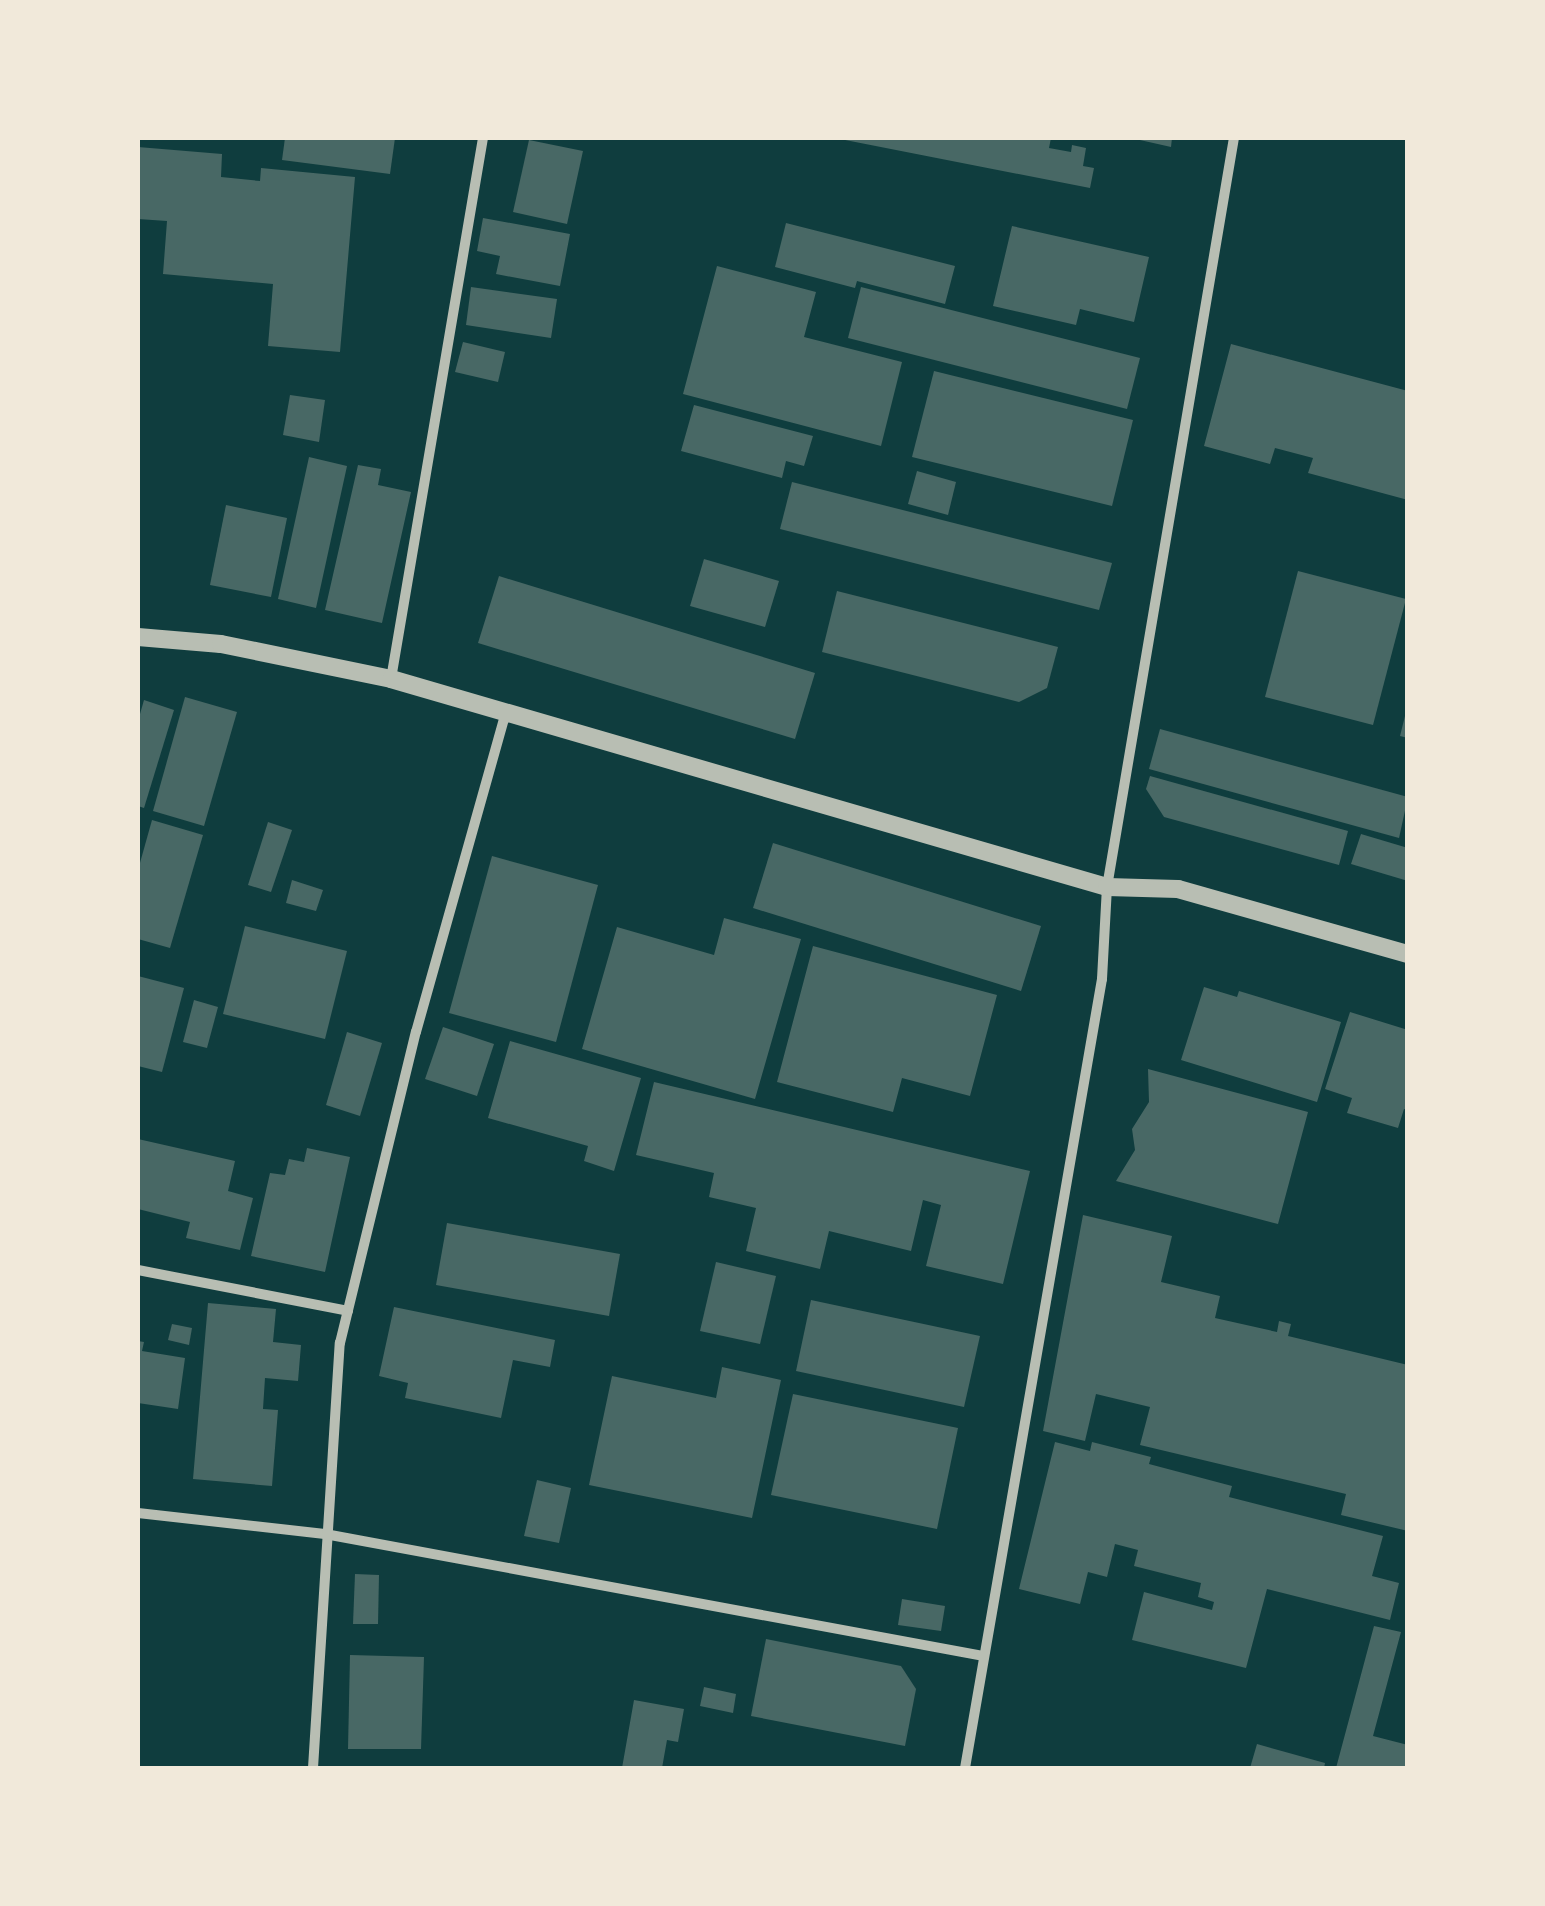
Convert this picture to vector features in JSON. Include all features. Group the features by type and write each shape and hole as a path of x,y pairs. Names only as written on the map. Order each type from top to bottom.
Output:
{"street":[{"path":"392,678 483,138"},
{"path":"965,1768 1102,980 1108,887 1234,138"},
{"path":"138,637 221,644 392,678 1108,887 1178,888 1408,954"},
{"path":"313,1768 340,1343 416,1032 507,711"},
{"path":"138,1270 348,1311"},
{"path":"138,1513 325,1534 983,1656"}],"building":[{"path":"285,138 395,138 390,174 282,160"},
{"path":"835,138 1051,138 1049,148 1071,152 1072,145 1086,148 1083,166 1094,168 1090,188"},
{"path":"1131,138 1172,138 1171,147"},
{"path":"529,140 583,151 567,224 513,212"},
{"path":"138,147 222,154 221,177 260,181 261,168 355,177 340,352 268,346 273,284 163,274 167,221 138,219"},
{"path":"483,218 570,234 560,286 496,274 500,256 477,251"},
{"path":"786,223 955,266 945,304 857,281 855,288 775,267"},
{"path":"1012,226 1149,257 1134,322 1080,309 1076,325 993,306"},
{"path":"717,266 816,292 804,337 902,362 881,446 683,394"},
{"path":"471,287 557,299 551,338 466,325"},
{"path":"861,287 1140,358 1127,409 848,338"},
{"path":"463,342 505,352 498,382 455,372"},
{"path":"1231,344 1408,391 1408,500 1308,473 1313,458 1275,448 1270,464 1204,446"},
{"path":"934,371 1133,420 1112,506 912,457"},
{"path":"290,395 325,400 319,442 283,435"},
{"path":"694,405 813,436 804,466 786,461 782,478 681,451"},
{"path":"309,457 347,466 316,608 278,599"},
{"path":"358,465 381,469 378,485 411,492 382,623 325,610"},
{"path":"917,471 956,482 948,515 908,504"},
{"path":"792,482 1112,563 1099,610 780,529"},
{"path":"226,505 287,518 271,597 210,585"},
{"path":"704,559 779,581 765,627 690,606"},
{"path":"1298,571 1406,599 1373,725 1265,697"},
{"path":"499,576 815,673 795,739 478,643"},
{"path":"837,591 1058,647 1047,688 1019,702 822,652"},
{"path":"185,697 237,712 204,826 153,811"},
{"path":"144,700 174,710 144,808 138,806 138,721"},
{"path":"1408,712 1408,738 1400,736"},
{"path":"1160,729 1408,797 1399,838 1149,769"},
{"path":"1150,776 1348,831 1339,865 1164,817 1146,789"},
{"path":"152,820 203,835 170,948 138,939 138,870"},
{"path":"268,822 292,830 271,892 248,885"},
{"path":"1361,834 1408,848 1408,881 1351,864"},
{"path":"773,843 1041,926 1021,991 753,908"},
{"path":"492,856 598,885 556,1042 449,1013"},
{"path":"292,880 323,890 316,911 286,903"},
{"path":"724,918 801,939 755,1099 582,1049 617,927 714,955"},
{"path":"245,926 347,951 325,1039 223,1014"},
{"path":"813,946 997,995 970,1096 902,1078 893,1112 777,1082"},
{"path":"138,976 184,988 162,1072 138,1066"},
{"path":"1204,987 1237,997 1239,991 1341,1022 1317,1102 1181,1060"},
{"path":"194,1000 218,1007 207,1048 183,1042"},
{"path":"1350,1012 1408,1030 1408,1110 1404,1109 1398,1128 1347,1113 1352,1098 1325,1089"},
{"path":"443,1027 494,1044 477,1096 425,1079"},
{"path":"347,1032 382,1043 360,1116 326,1105"},
{"path":"510,1041 641,1078 614,1171 584,1161 588,1146 488,1118"},
{"path":"1148,1069 1308,1112 1278,1224 1116,1181 1135,1150 1132,1129 1149,1102"},
{"path":"654,1082 1030,1171 1003,1284 926,1266 941,1205 923,1200 911,1251 829,1231 820,1269 746,1251 756,1208 709,1197 714,1173 636,1155"},
{"path":"138,1139 235,1161 228,1191 253,1198 240,1250 186,1238 190,1222 138,1209"},
{"path":"307,1148 350,1157 325,1272 251,1256 270,1173 285,1175 289,1159 304,1162"},
{"path":"1083,1215 1172,1236 1161,1282 1220,1296 1215,1318 1277,1332 1279,1321 1291,1324 1288,1336 1408,1365 1408,1531 1341,1515 1346,1494 1140,1445 1150,1407 1096,1394 1085,1441 1043,1431"},
{"path":"447,1223 620,1254 609,1316 436,1285"},
{"path":"716,1262 776,1276 760,1344 700,1331"},
{"path":"811,1300 980,1336 964,1407 796,1371"},
{"path":"208,1303 276,1309 273,1342 301,1345 298,1381 265,1378 263,1409 278,1410 272,1486 193,1479"},
{"path":"394,1307 555,1340 550,1367 513,1360 501,1418 405,1398 408,1383 379,1376"},
{"path":"172,1324 192,1328 189,1345 168,1340"},
{"path":"138,1341 144,1342 142,1351 185,1358 178,1409 138,1403"},
{"path":"722,1367 781,1380 752,1518 589,1485 612,1376 716,1398"},
{"path":"793,1394 958,1428 937,1529 771,1495"},
{"path":"1055,1442 1090,1451 1092,1442 1151,1457 1149,1464 1232,1486 1229,1497 1383,1536 1372,1576 1399,1583 1390,1620 1267,1589 1246,1668 1132,1640 1144,1592 1212,1610 1214,1602 1198,1597 1201,1583 1134,1566 1138,1550 1115,1544 1107,1577 1088,1572 1080,1604 1019,1589"},
{"path":"537,1480 571,1488 559,1543 524,1536"},
{"path":"355,1574 379,1575 378,1624 353,1624"},
{"path":"902,1599 945,1606 941,1631 898,1625"},
{"path":"1374,1626 1401,1632 1373,1736 1408,1745 1408,1768 1336,1768"},
{"path":"766,1639 901,1666 916,1689 905,1746 751,1716"},
{"path":"350,1655 424,1657 421,1749 348,1749"},
{"path":"704,1687 736,1694 733,1713 700,1706"},
{"path":"634,1700 684,1709 678,1742 667,1740 662,1768 622,1768"},
{"path":"1257,1744 1325,1763 1324,1768 1250,1768"}]}
